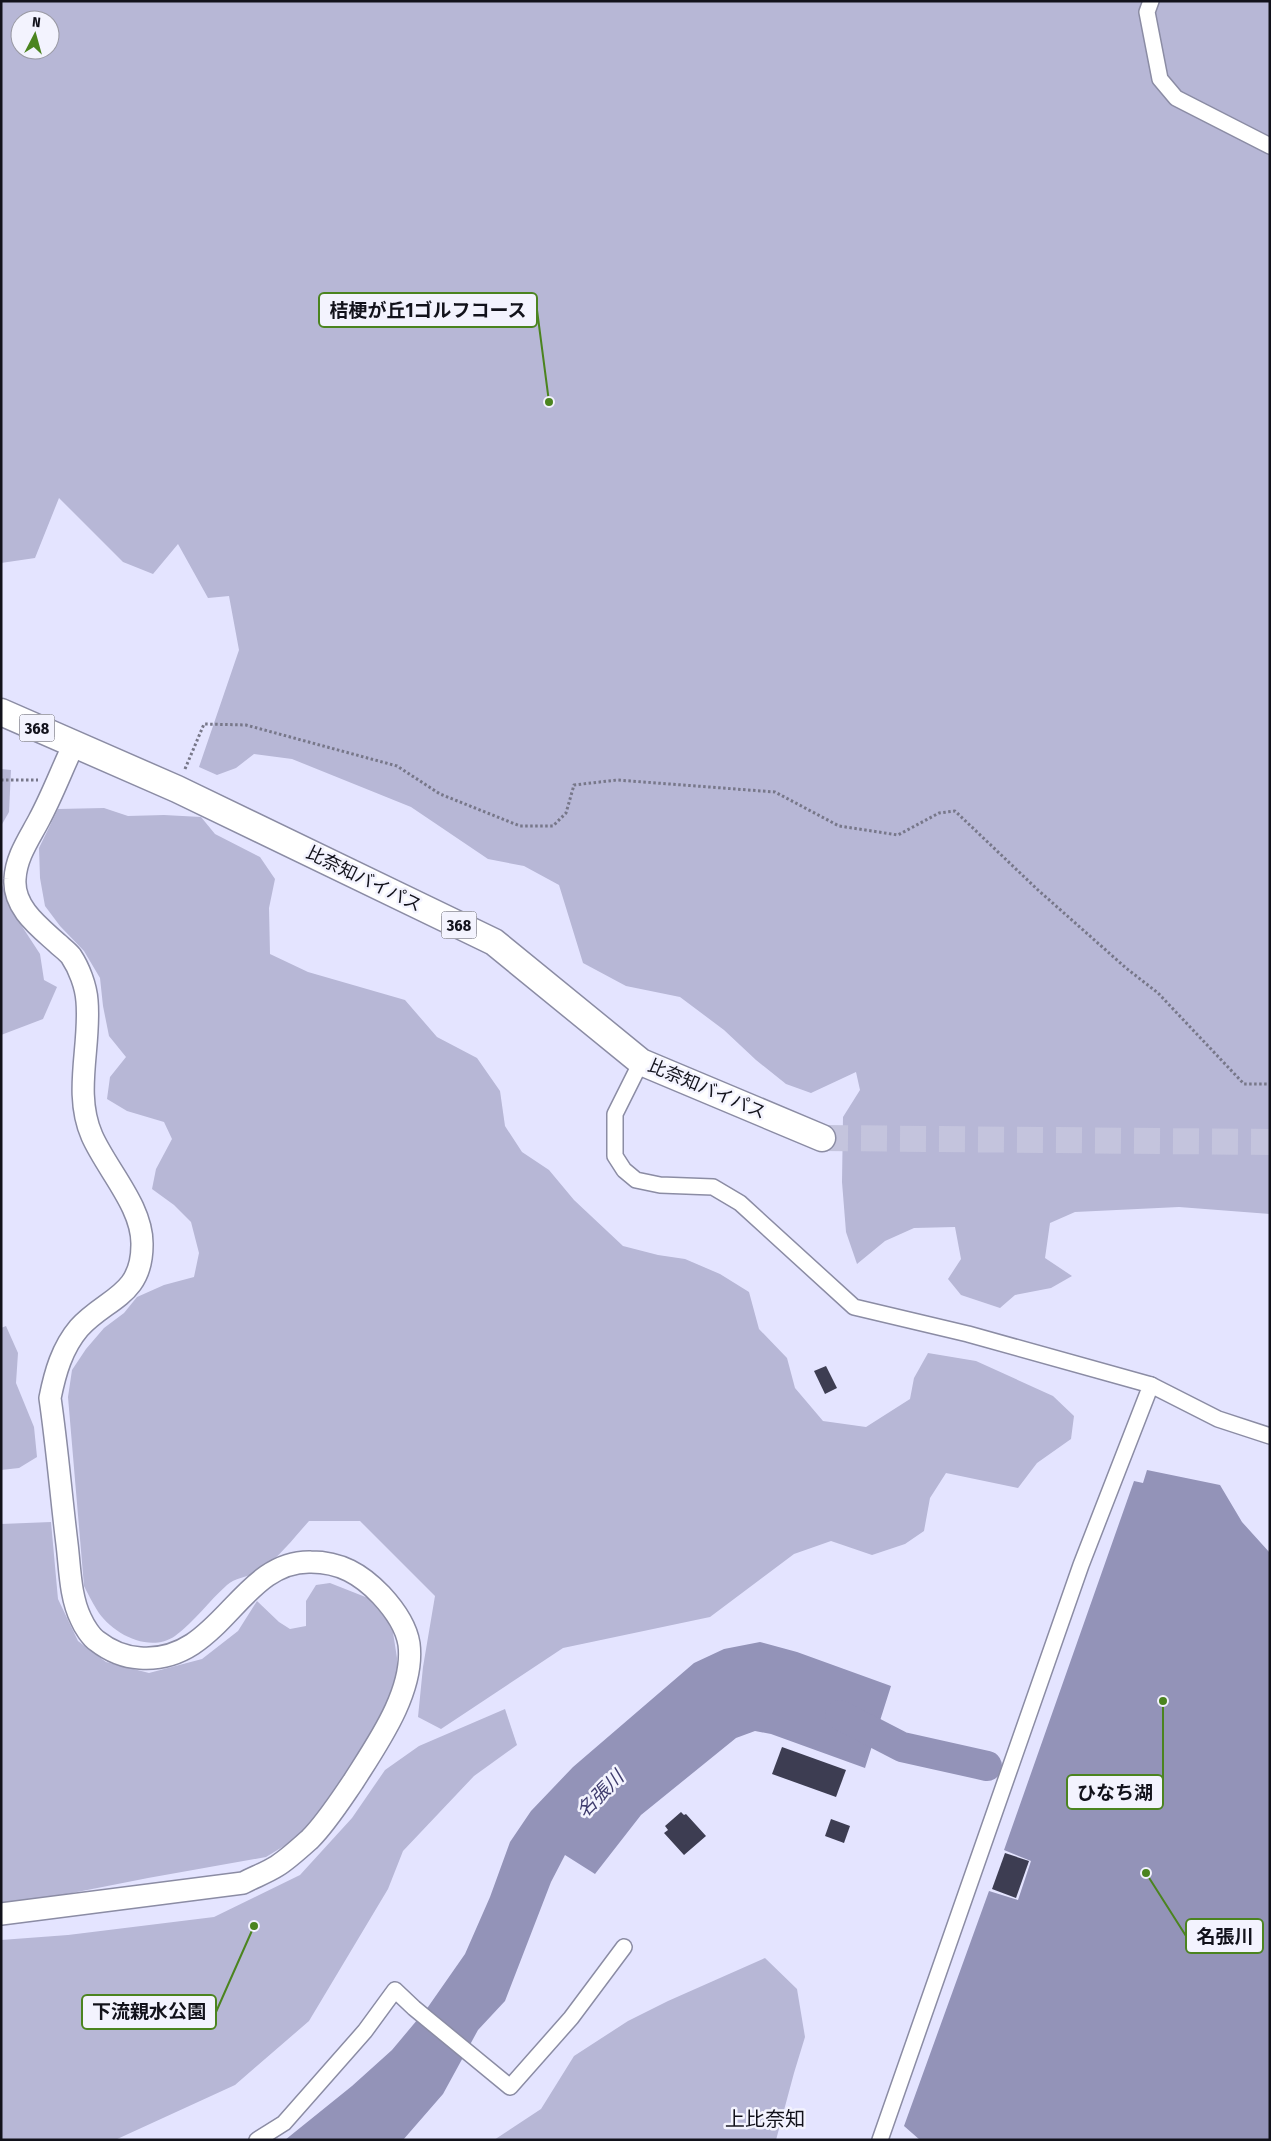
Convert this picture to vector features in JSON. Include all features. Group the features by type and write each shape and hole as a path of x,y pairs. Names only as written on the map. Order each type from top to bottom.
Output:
{"highway":[{"name":"368","path":"1,712 74,744"},
{"name":"比奈知バイパス","path":"74,744 178,789 494,942 642,1062 822,1138"}],"street":[{"path":"1151,1 1147,12 1150,37 1160,79 1176,98 1270,146"},
{"path":"1,1914 243,1882 278,1866 311,1837 341,1800 381,1739 404,1689 410,1659 405,1627 390,1604 372,1585 355,1572 329,1564 298,1562 280,1568 256,1584 199,1642 175,1655 151,1659 123,1657 96,1640 80,1618 72,1586 50,1398 56,1372 66,1348 78,1329 96,1312 126,1292 136,1276 141,1262 142,1244 140,1230 134,1214 91,1136 82,1094 88,1001 81,974 70,954 32,921 17,898 15,880 21,852 40,820 74,744"},
{"path":"642,1062 615,1114 615,1156 624,1170 636,1180 660,1185 713,1187 727,1195 740,1203 854,1307 968,1334 1151,1386 1218,1420 1270,1436"},
{"path":"880,2140 1081,1565 1151,1386"},
{"path":"257,2140 284,2123 365,2031 395,1990 510,2088 571,2018 624,1947"}],"path":[{"path":"178,789 204,724 246,725 397,766 440,794 520,826 553,826 566,813 574,786 617,780 776,792 839,826 898,835 939,812 955,811 1038,890 1126,968 1158,993 1244,1084 1270,1084"},
{"path":"1,780 57,780"}],"shaded area":[{"path":"1,1 1270,1 1270,1214 1179,1207 1075,1212 1050,1223 1045,1258 1072,1276 1051,1288 1015,1295 1000,1308 961,1295 948,1279 961,1259 955,1227 914,1228 885,1241 857,1264 846,1232 842,1182 843,1117 860,1090 856,1072 811,1093 786,1084 756,1060 724,1030 680,997 626,986 583,963 559,885 524,866 488,859 411,807 292,759 254,754 236,768 217,775 199,767 239,650 229,596 208,598 178,544 153,574 123,562 59,498 35,558 1,563"},
{"path":"1,769 11,770 9,812 1,826"},
{"path":"104,808 128,816 201,817 215,834 260,857 275,879 269,908 270,954 308,972 405,1000 437,1037 477,1058 500,1091 505,1126 522,1152 549,1170 574,1200 623,1246 658,1255 685,1259 720,1274 749,1292 759,1329 787,1358 795,1388 823,1421 866,1427 910,1399 914,1378 928,1353 976,1361 1053,1396 1074,1416 1071,1439 1037,1463 1018,1488 946,1473 930,1498 924,1531 905,1544 872,1555 831,1541 794,1554 710,1617 563,1648 441,1729 418,1717 423,1667 435,1596 360,1521 309,1521 268,1565 227,1585 182,1630 165,1641 143,1642 121,1633 103,1618 84,1586 68,1397 72,1370 86,1349 104,1328 124,1313 137,1297 164,1285 194,1277 199,1253 191,1222 174,1205 152,1189 156,1169 172,1139 164,1122 127,1111 107,1099 110,1077 126,1057 109,1036 100,978 84,951 60,926 45,906 40,878 39,848 58,809"},
{"path":"1,882 12,911 40,954 44,980 57,987 43,1019 1,1035"},
{"path":"6,1326 18,1353 16,1383 34,1427 37,1457 19,1468 1,1470 1,1328"},
{"path":"51,1522 58,1599 78,1641 106,1662 149,1673 202,1659 238,1631 257,1601 279,1622 290,1629 306,1626 306,1601 316,1585 330,1583 368,1598 392,1626 397,1658 397,1682 370,1740 329,1804 297,1838 266,1857 1,1907 1,1524"},
{"path":"505,1709 517,1745 474,1776 403,1851 388,1889 309,2021 235,2085 115,2140 1,2140 1,1940 68,1935 214,1917 300,1875 352,1818 385,1770 419,1746"},
{"path":"765,1958 797,1989 805,2037 776,2140 494,2140 541,2109 574,2056 628,2021"}],"water":[{"path":"1147,1470 1220,1485 1242,1522 1270,1553 1270,2140 920,2140 904,2126 989,1891 1018,1900 1031,1861 1004,1850 1134,1481 1143,1483"},
{"path":"760,1642 797,1652 891,1686 865,1768 771,1734 755,1731 736,1738 641,1815 595,1874 565,1855 551,1882 505,2001 478,2030 443,2094 403,2140 285,2140 352,2086 392,2050 428,2007 465,1954 490,1897 510,1842 531,1811 573,1767 694,1663 724,1649"}],"building":[{"path":"826,1366 837,1388 825,1394 814,1371"},
{"path":"782,1747 846,1770 836,1797 772,1774"},
{"path":"681,1812 684,1815 686,1814 706,1836 684,1855 664,1833 668,1830 665,1826"},
{"path":"831,1819 850,1826 844,1843 825,1836"},
{"path":"1005,1853 1029,1861 1016,1898 992,1889"}],"waterway":[{"name":"名張川","path":"840,1715 902,1747 987,1766"}],"tunnel":[{"path":"822,1138 1270,1142"}],"place":[{"name":"桔梗が丘1ゴルフコース","path":"549,402"},
{"name":"ひなち湖","path":"1163,1701"},
{"name":"名張川","path":"1146,1873"},
{"name":"下流親水公園","path":"254,1926"}],"district":[{"name":"上比奈知","path":"765,2119"}]}
